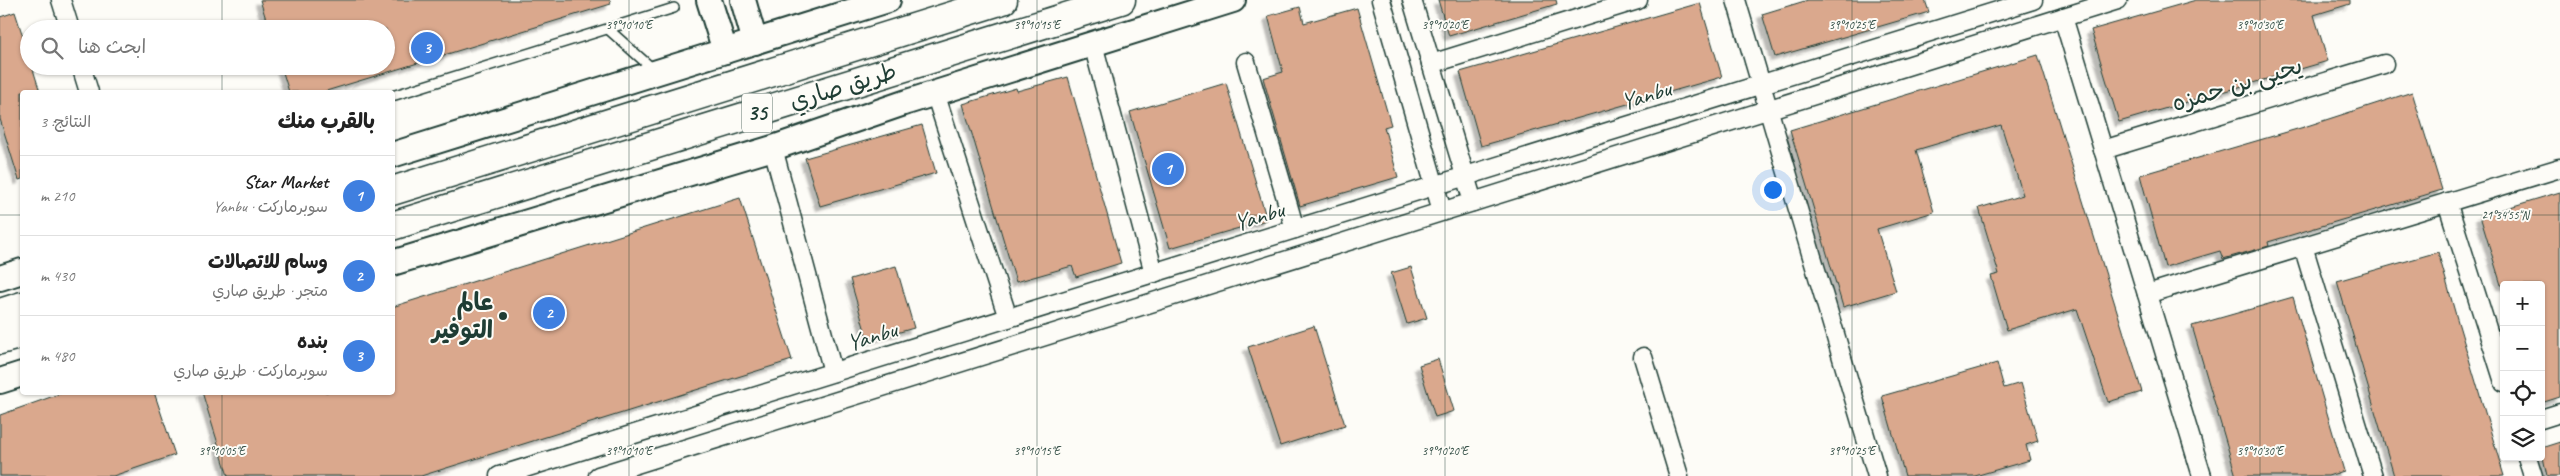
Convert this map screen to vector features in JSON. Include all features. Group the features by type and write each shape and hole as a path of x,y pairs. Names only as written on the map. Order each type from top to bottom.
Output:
{"main road":[{"path":"709,0 725,51"},
{"path":"743,0 755,42"},
{"path":"395,154 888,0"},
{"name":"طريق صاري","path":"395,190 1003,0"},
{"name":"طريق صاري","path":"395,225 1121,0"},
{"path":"395,262 773,148 935,93 1233,0"},
{"path":"0,278 20,272"},
{"path":"0,313 20,307"},
{"path":"0,340 20,335"},
{"path":"0,381 20,375"}],"street":[{"path":"61,0 67,20"},
{"path":"1380,0 1442,212"},
{"path":"1412,0 1473,202"},
{"path":"1431,64 1638,0"},
{"path":"1736,0 1876,476"},
{"name":"Yanbu","path":"499,476 2033,0"},
{"path":"598,476 2118,0"},
{"path":"2063,17 2202,476"},
{"path":"1093,44 1154,273"},
{"path":"1246,62 1295,229"},
{"name":"يحيى بن حمزه","path":"2103,150 2384,64"},
{"path":"84,75 88,90"},
{"path":"935,93 1008,318"},
{"path":"773,148 833,372"},
{"path":"2147,294 2560,168"},
{"path":"2447,202 2501,371"},
{"path":"2303,246 2373,476"},
{"path":"1643,357 1679,476"},
{"path":"2545,418 2560,413"},
{"path":"2529,461 2533,476"}],"lane":[{"path":"395,95 674,8"},
{"path":"608,29 657,72"}],"building":[{"path":"260,0 610,0 611,4 395,70 395,20 266,20"},
{"path":"1438,0 1556,0 1557,4 1449,36"},
{"path":"1808,0 1925,0 1929,12 1775,57 1762,14"},
{"path":"2196,0 2350,0 2350,4 2314,15 2328,61 2119,122 2091,30"},
{"path":"1700,3 1722,77 1481,146 1460,72"},
{"path":"1300,7 1304,23 1357,8 1391,125 1384,127 1398,177 1300,206 1263,78 1283,72 1268,16"},
{"path":"15,12 20,27 20,75 35,75 39,90 20,90 19,180 0,119 0,17"},
{"path":"2038,55 2142,392 2108,402 2077,309 2007,330 1991,276 1999,274 1979,208 2023,195 2001,125 1916,150 1934,212 1877,229 1896,291 1843,307 1790,130"},
{"path":"284,75 379,75 330,90 288,90"},
{"path":"1068,77 1121,263 1076,277 1072,266 1016,282 963,104 1016,88 1017,91"},
{"path":"1226,83 1267,220 1170,248 1130,112"},
{"path":"2412,92 2442,190 2268,242 2269,246 2223,259 2220,251 2165,267 2140,175 2304,127"},
{"path":"922,125 936,173 820,206 805,158"},
{"path":"2560,192 2560,397 2545,402 2545,281 2500,282 2480,216"},
{"path":"740,198 792,360 421,476 228,476 203,395 395,395 395,306"},
{"path":"2438,252 2504,476 2394,476 2337,281"},
{"path":"896,266 914,328 868,341 850,279"},
{"path":"1411,267 1427,318 1407,324 1391,273"},
{"path":"2293,297 2344,471 2328,476 2236,476 2192,326"},
{"path":"1314,326 1345,425 1280,446 1248,347"},
{"path":"1438,359 1454,411 1435,417 1419,365"},
{"path":"1997,363 2004,388 2021,383 2038,441 2026,445 2030,460 1975,476 1905,476 1882,396"},
{"path":"57,395 155,395 175,455 113,476 0,476 0,415"},
{"path":"2560,442 2560,476 2547,476 2544,461 2545,447"}],"place":[{"name":"بنده","path":"427,48"},
{"name":"Star Market","path":"1168,169"},
{"name":"وسام للاتصالات","path":"549,313"},
{"name":"عالم التوفير","path":"503,316"}]}
